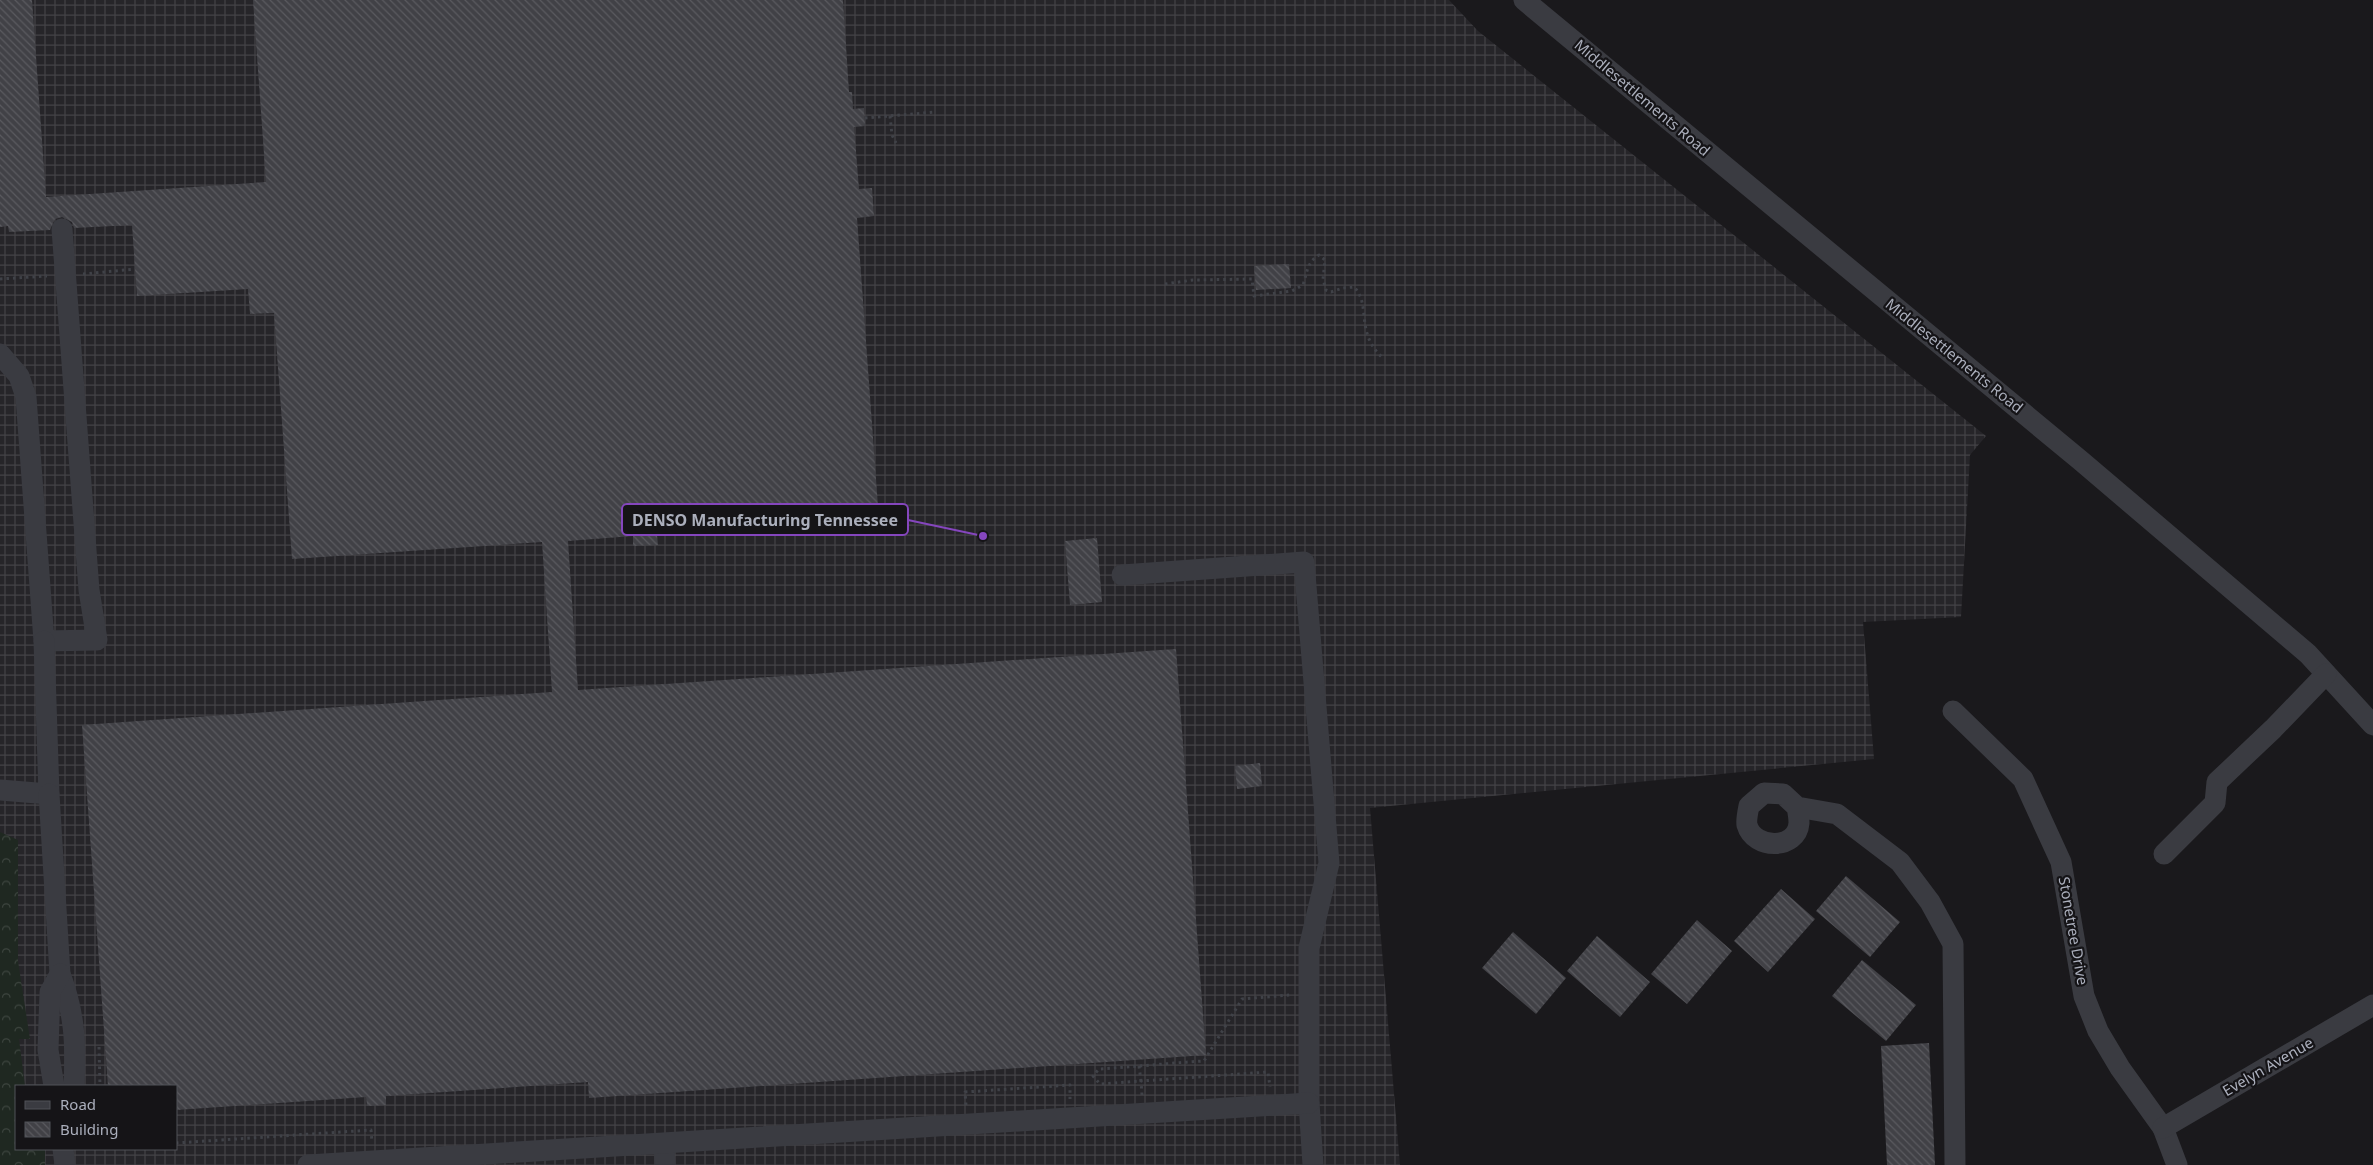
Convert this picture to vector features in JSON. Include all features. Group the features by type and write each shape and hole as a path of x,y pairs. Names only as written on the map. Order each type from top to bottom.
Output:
{"street":[{"name":"Middlesettlements Road","path":"1524,0 2080,460 2308,654 2373,725"},
{"path":"44,641 97,640 89,590 62,229"},
{"path":"0,354 19,376 26,397 44,641 49,794 60,974 70,999 77,1048 74,1085"},
{"path":"1122,575 1304,562 1329,863 1309,948 1309,1103 1313,1165"},
{"path":"2164,854 2215,803 2217,782 2273,729 2326,674"},
{"name":"Stonetree Drive","path":"1953,711 2023,779 2061,862 2084,996 2098,1031 2120,1068 2163,1128 2178,1165"},
{"path":"0,790 49,794"},
{"path":"1797,807 1837,814 1900,862 1930,902 1953,944 1955,1165"},
{"path":"54,1085 48,1050 50,992 60,974"},
{"name":"Evelyn Avenue","path":"2163,1128 2373,1005"},
{"path":"308,1165 1309,1103"},
{"path":"664,1144 665,1165"},
{"path":"63,1150 67,1165"},
{"path":"67,1165 69,1150"}],"path":[{"path":"865,118 936,112"},
{"path":"890,116 892,135 896,143"},
{"path":"1165,284 1193,280 1252,279 1254,296 1281,293 1303,286 1307,269 1312,260 1319,255 1325,260 1323,279 1326,290 1331,292 1343,288 1354,288 1361,294 1368,340 1375,352 1384,359"},
{"path":"1275,1088 1270,1090 1268,1072 1100,1084 1093,1076 1099,1069 1204,1061 1242,999 1293,993"},
{"path":"99,1047 100,1085"},
{"path":"1139,1066 1143,1099"},
{"path":"966,1109 965,1092 1070,1085 1070,1103"},
{"path":"178,1143 371,1130 373,1148"}],"shaded area":[{"path":"0,0 1449,0 1478,31 1986,436 1970,455 1961,617 1863,622 1874,759 1370,808 1400,1165 0,1165"}],"green space":[{"path":"0,832 18,840 18,961 30,1039 19,1039 25,1085 15,1085 15,1150 45,1150 45,1165 0,1165"}],"building":[{"path":"0,0 32,0 46,197 266,182 253,0 843,0 849,92 852,92 853,109 864,108 865,126 854,127 859,189 872,188 874,216 857,218 879,520 657,535 658,545 633,546 633,536 568,541 578,690 1176,649 1206,1055 589,1098 588,1082 386,1096 386,1105 367,1106 366,1097 178,1110 178,1085 108,1085 82,725 552,692 542,542 292,559 274,313 250,314 248,289 137,296 132,225 74,228 72,222 62,217 55,219 50,230 9,232 8,226 0,227"},
{"path":"1289,264 1291,288 1256,290 1254,266"},
{"path":"1097,538 1102,602 1070,605 1065,541"},
{"path":"1260,763 1262,786 1237,789 1235,766"},
{"path":"1846,876 1900,922 1870,957 1816,911"},
{"path":"1781,889 1815,919 1768,972 1734,941"},
{"path":"1697,920 1732,951 1687,1004 1651,974"},
{"path":"1513,932 1566,978 1536,1014 1482,968"},
{"path":"1597,936 1650,982 1620,1017 1567,971"},
{"path":"1862,960 1916,1005 1886,1041 1832,996"},
{"path":"1929,1043 1935,1165 1887,1165 1881,1046"}],"place":[{"name":"DENSO Manufacturing Tennessee","path":"983,536"}]}
